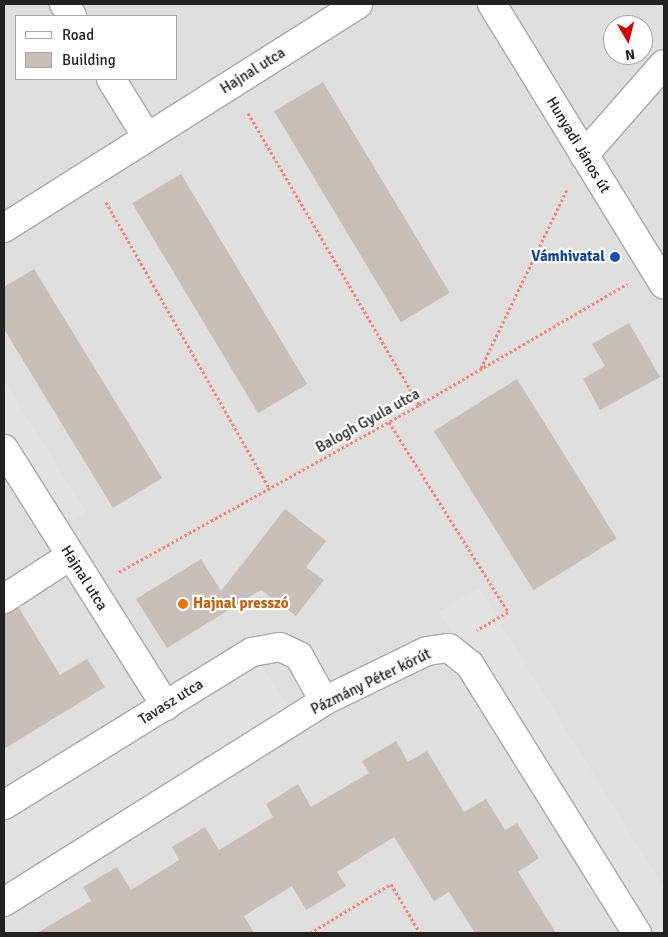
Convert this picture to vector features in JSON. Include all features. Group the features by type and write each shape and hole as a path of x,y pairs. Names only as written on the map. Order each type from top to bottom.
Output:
{"street":[{"path":"64,4 71,15"},
{"name":"Hajnal utca","path":"4,228 358,4"},
{"name":"Hunyadi János út","path":"492,4 659,277"},
{"path":"584,155 664,64"},
{"path":"112,80 147,137"},
{"name":"Hajnal utca","path":"4,449 90,589 166,706"},
{"path":"4,599 70,556"},
{"name":"Tavasz utca","path":"4,805 252,652 280,647 299,656 324,701"},
{"name":"Pázmány Péter körút","path":"4,902 324,701 426,651 449,648 470,665 637,933"}],"path":[{"path":"231,84 419,405"},
{"path":"480,370 584,155"},
{"path":"90,173 270,489"},
{"name":"Balogh Gyula utca","path":"90,589 480,370 659,277"},
{"path":"390,422 508,612 449,648"},
{"path":"310,933 391,884 420,933"}],"shaded area":[{"path":"4,4 664,4 664,933 4,933"},
{"path":"4,380 86,512 55,531 4,449"},
{"path":"479,589 664,888 664,933 637,933 439,612"},
{"path":"252,652 297,719 12,897 4,884 4,805"}],"building":[{"path":"323,82 450,293 401,322 274,111"},
{"path":"181,174 307,384 258,413 132,203"},
{"path":"34,269 162,478 113,508 4,329 4,287"},
{"path":"629,323 660,377 600,410 583,379 605,366 592,344"},
{"path":"517,379 617,538 534,590 434,431"},
{"path":"285,509 326,541 306,567 324,580 296,616 261,590 167,648 136,599 201,559 221,591"},
{"path":"19,608 60,675 87,659 105,687 4,749 4,614"},
{"path":"396,741 408,762 427,751 464,812 486,799 505,830 517,823 539,858 518,872 556,933 475,933 449,892 434,901 394,837 337,872 346,886 306,910 292,886 244,916 254,933 37,933 91,901 83,887 117,867 131,890 179,860 172,847 205,827 219,850 273,817 266,804 298,784 311,807 369,773 362,761"}],"place":[{"name":"Vámhivatal","path":"615,257"},
{"name":"Hajnal presszó","path":"183,604"}]}
